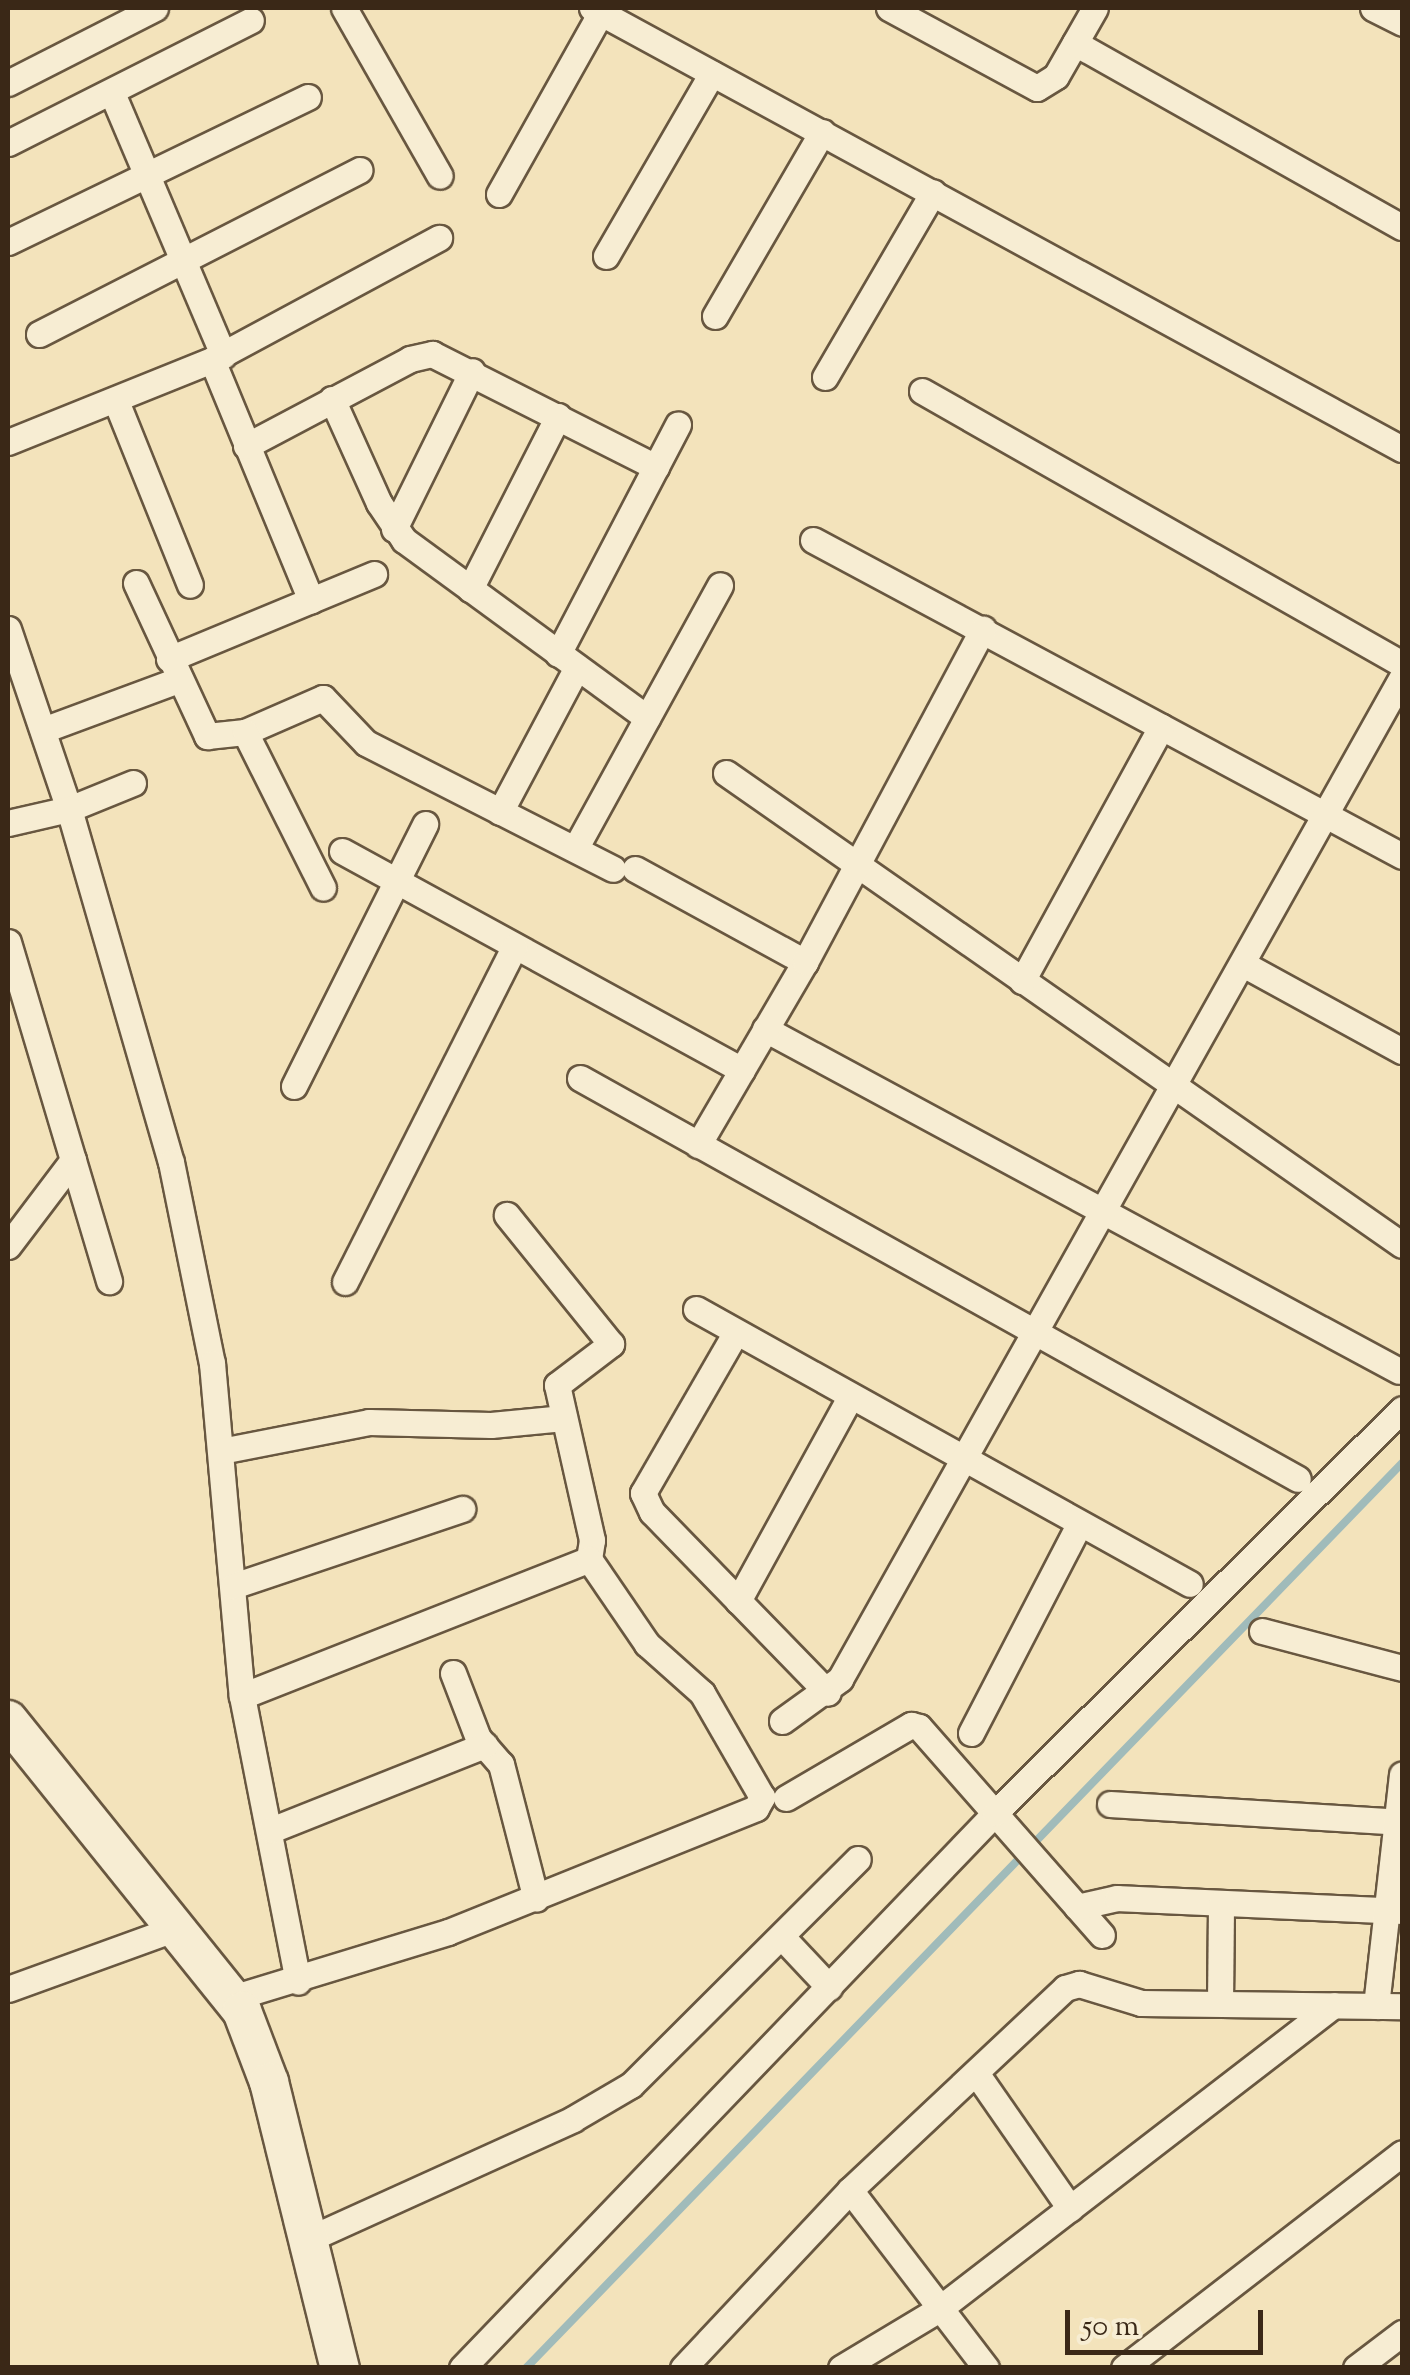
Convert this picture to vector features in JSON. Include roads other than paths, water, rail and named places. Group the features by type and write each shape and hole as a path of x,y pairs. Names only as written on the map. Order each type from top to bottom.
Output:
{"street":[{"path":"8,83 154,8"},
{"path":"344,8 440,176"},
{"path":"889,8 1037,88 1056,76 1095,8"},
{"path":"1373,8 1402,23"},
{"path":"499,194 597,10 1402,450"},
{"path":"8,143 112,94 251,20"},
{"path":"1075,43 1402,227"},
{"path":"606,256 712,72"},
{"path":"112,94 181,260 246,446 311,600"},
{"path":"8,242 308,97"},
{"path":"715,316 822,132"},
{"path":"39,334 359,170"},
{"path":"825,378 933,192"},
{"path":"8,442 218,358 439,238"},
{"path":"246,446 422,354 472,372 656,467"},
{"path":"394,529 472,372"},
{"path":"922,391 1402,664"},
{"path":"332,399 394,529 647,718"},
{"path":"116,400 190,585"},
{"path":"470,589 558,416"},
{"path":"500,812 678,424"},
{"path":"812,540 983,628 1402,856"},
{"path":"43,730 311,600 374,574"},
{"path":"136,583 207,736 245,732 323,698 366,744 805,962"},
{"path":"575,849 720,585"},
{"path":"698,1146 805,962 983,628"},
{"path":"8,629 15,690 43,730 69,808 170,1162 212,1363 242,1696 298,1982"},
{"path":"782,1721 828,1694 966,1464 1402,677"},
{"path":"1022,981 1161,727"},
{"path":"245,732 323,888"},
{"path":"726,773 1402,1245"},
{"path":"8,823 69,808 133,783"},
{"path":"294,1086 425,824"},
{"path":"342,851 742,1070"},
{"path":"8,942 109,1281"},
{"path":"345,1282 514,947"},
{"path":"1243,964 1402,1051"},
{"path":"765,1029 1399,1371"},
{"path":"580,1078 1298,1479"},
{"path":"8,1246 73,1160"},
{"path":"232,1998 298,1982 536,1899 756,1808 762,1797 702,1693 647,1644 589,1559 592,1540 564,1418 560,1380 611,1344 507,1215"},
{"path":"696,1309 966,1464 1190,1584"},
{"path":"736,1332 643,1494 652,1512 828,1694"},
{"path":"738,1600 850,1398"},
{"path":"462,2368 829,1987 1402,1409"},
{"path":"221,1451 369,1422 491,1425 564,1418"},
{"path":"232,1586 462,1509"},
{"path":"970,1733 1079,1524"},
{"path":"242,1696 589,1559"},
{"path":"1262,1631 1402,1668"},
{"path":"453,1672 485,1745 501,1764 536,1899"},
{"path":"8,1720 179,1927 232,1998 270,2082 340,2368"},
{"path":"786,1798 910,1725 1102,1935"},
{"path":"270,1830 485,1745"},
{"path":"1376,2006 1392,1910 1402,1774"},
{"path":"1110,1804 1397,1822"},
{"path":"309,2239 602,2104 664,2058 858,1859"},
{"path":"1076,1907 1116,1898 1392,1910"},
{"path":"1220,2003 1221,1903"},
{"path":"8,1988 179,1927"},
{"path":"782,1937 829,1987"},
{"path":"683,2368 850,2190 1055,1996 1079,1984 1141,2003 1402,2006"},
{"path":"841,2368 939,2309 1334,2005"},
{"path":"976,2073 1070,2208"},
{"path":"1124,2368 1402,2153"},
{"path":"850,2190 986,2368"},
{"path":"1356,2368 1401,2337"}],"waterway":[{"path":"526,2368 1402,1463"}]}
